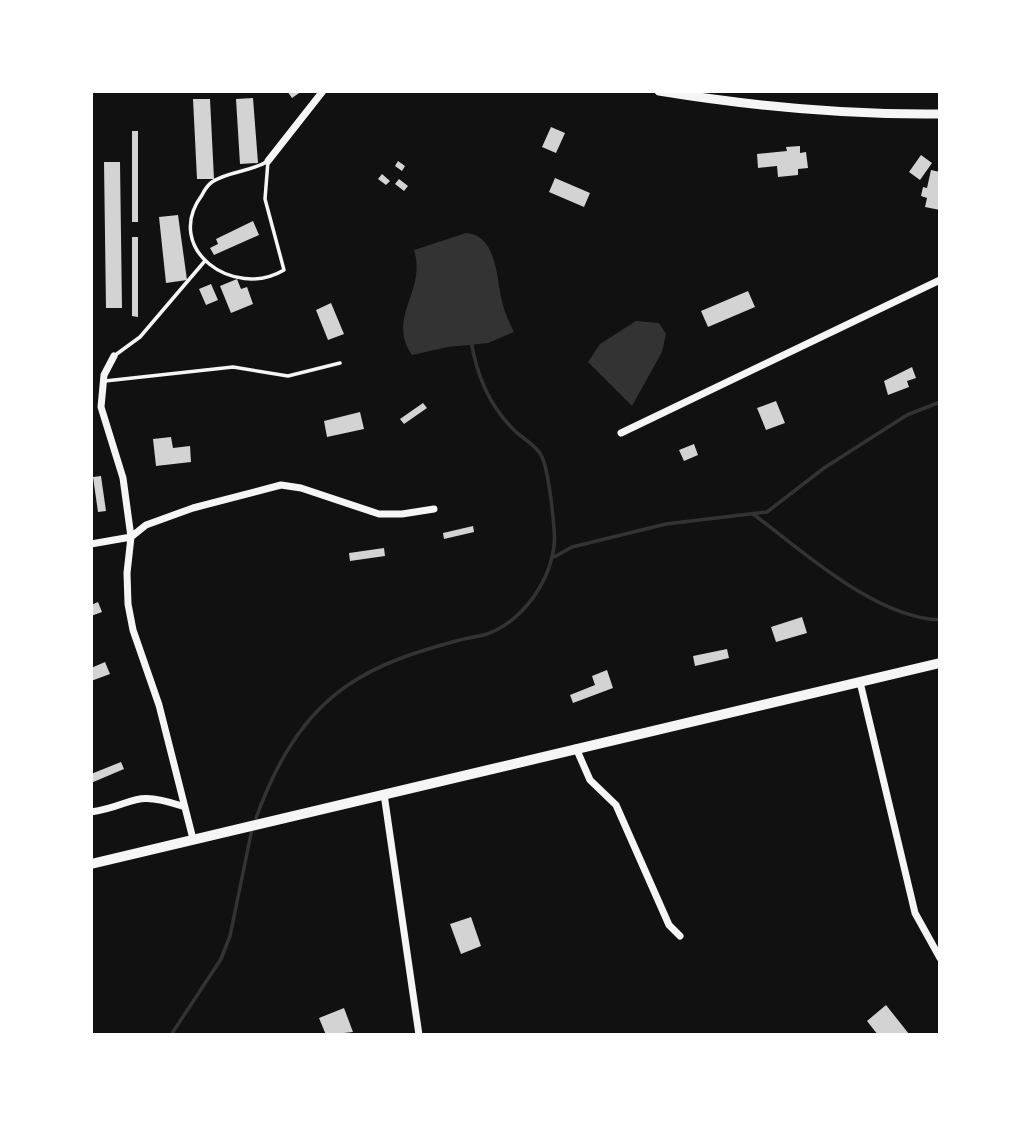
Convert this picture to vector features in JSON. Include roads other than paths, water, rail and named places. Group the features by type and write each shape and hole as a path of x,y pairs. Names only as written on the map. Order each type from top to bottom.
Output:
{"main road":[{"path":"91,864 940,663"}],"street":[{"path":"268,161 323,91"},
{"path":"659,91 777,106 889,114 940,114"},
{"path":"621,433 940,280"},
{"path":"114,356 107,364 101,407 123,478 131,537 127,573 128,604 133,630 166,730 182,806 193,839"},
{"path":"91,544 131,537 146,525 193,508 281,485 301,488 379,514 434,509"},
{"path":"860,682 915,913 940,958"},
{"path":"576,748 590,780 616,805 669,925 680,936"},
{"path":"384,794 419,1035"},
{"path":"91,812 140,797 153,797 182,806"}],"lane":[{"path":"268,161 265,199 284,270 276,275 247,279 222,274 204,262 195,244 190,219 196,202 211,182 268,161"},
{"path":"114,356 153,324 204,262"},
{"path":"103,381 233,368 288,376 340,363"},
{"path":"91,406 101,407"}],"waterway":[{"path":"256,818 272,780 292,744 303,727 331,698 360,677 400,658 487,634 502,627 527,605 546,576 554,544 554,529 544,461 539,451 514,430 491,400 481,378 471,341"},
{"path":"554,557 572,547 666,524 767,512 824,468 907,415 940,402"},
{"path":"753,514 817,563 865,595 890,608 940,620"},
{"path":"171,1035 221,959 230,936 252,829"}]}
